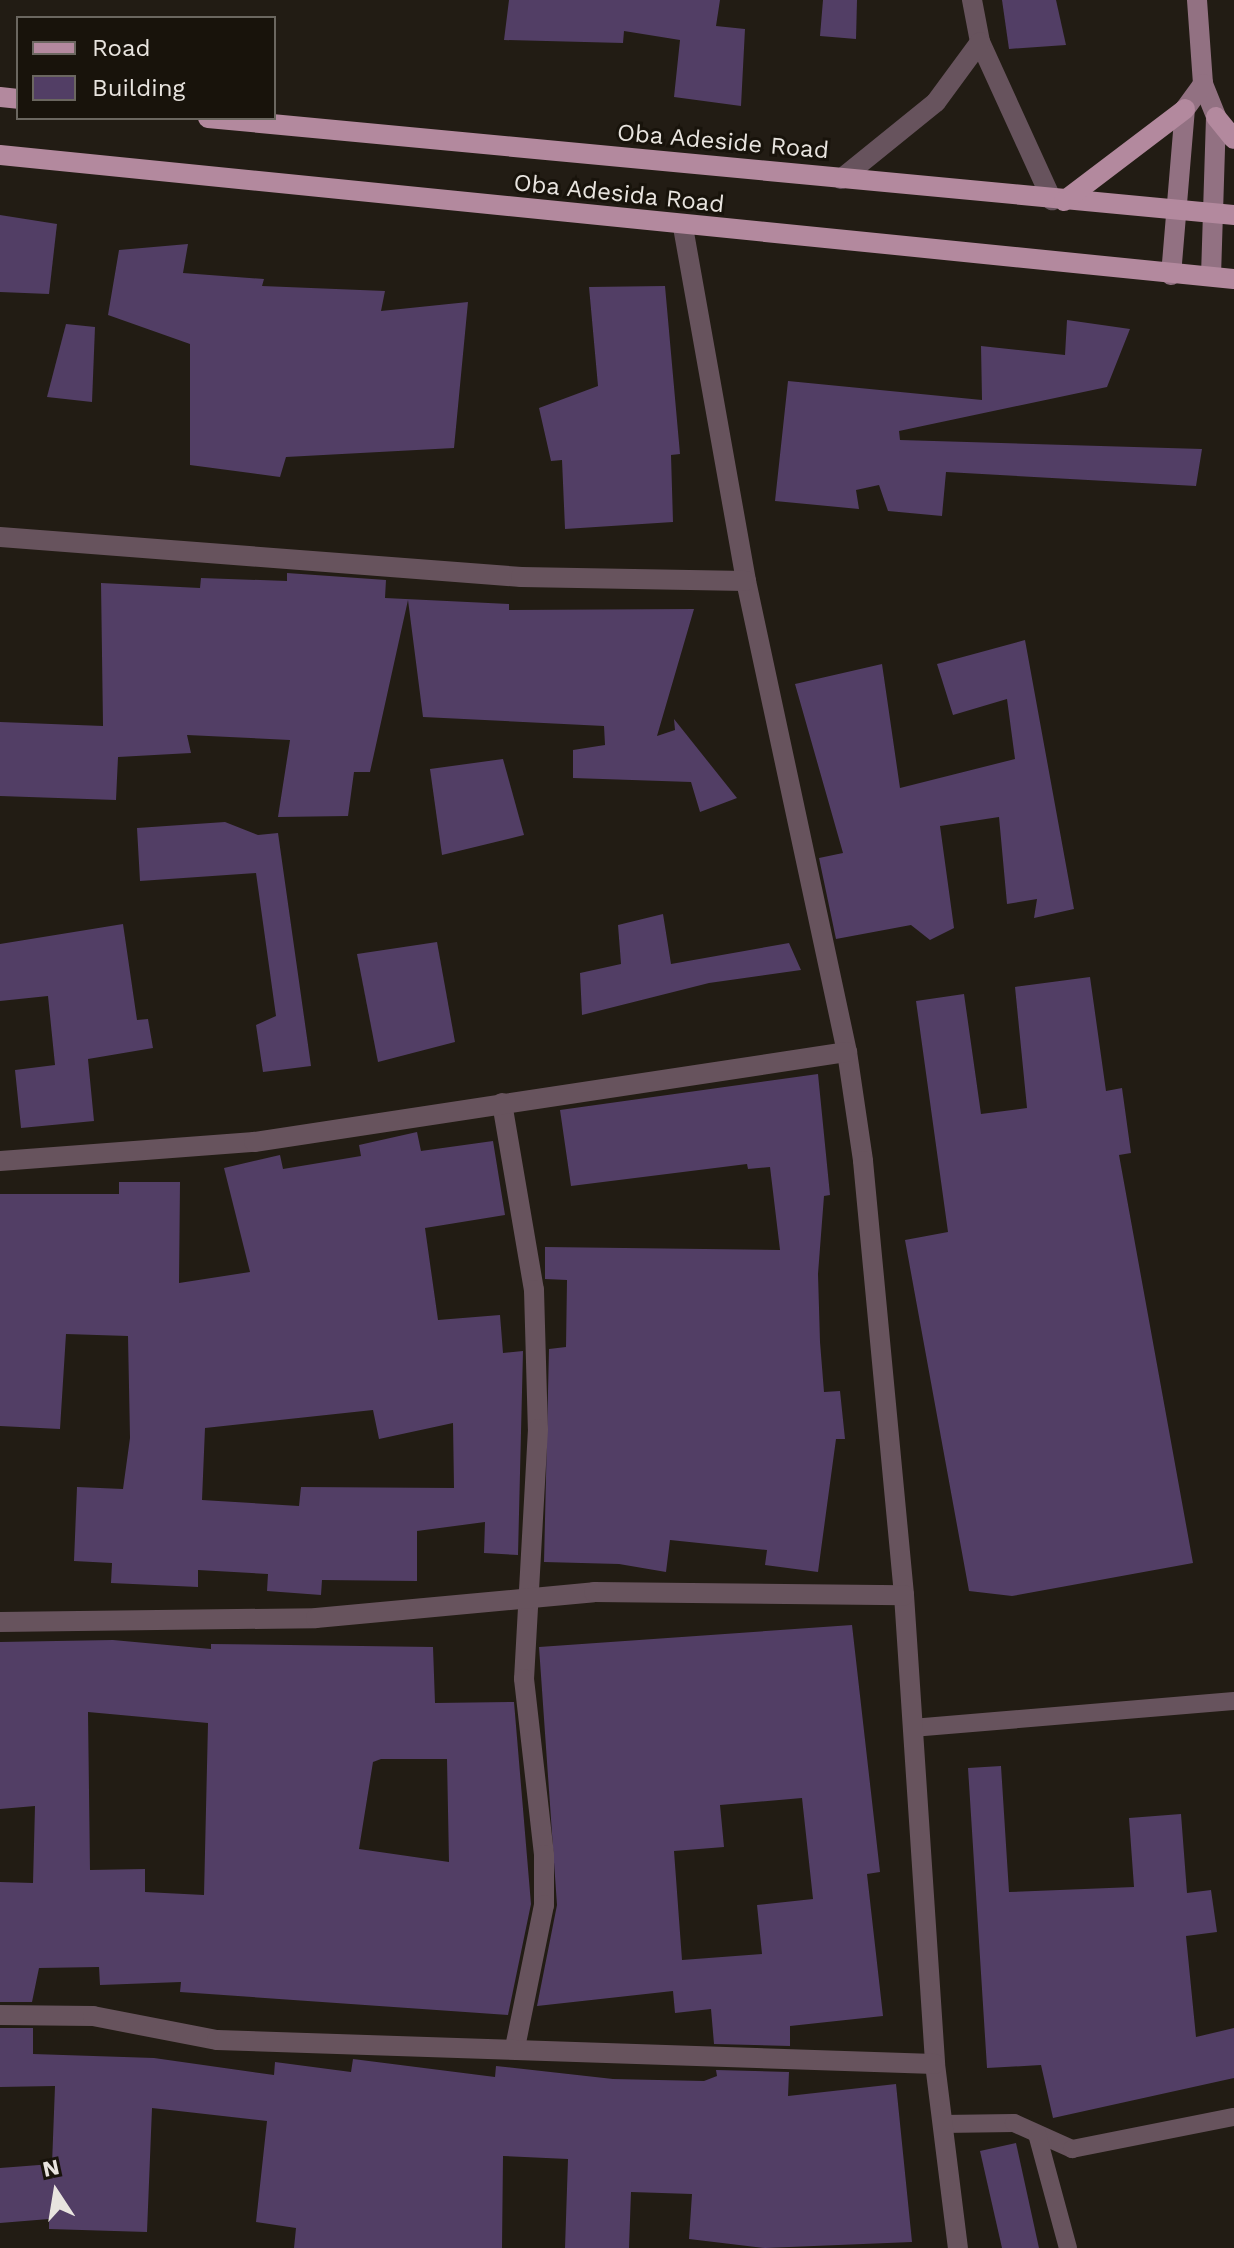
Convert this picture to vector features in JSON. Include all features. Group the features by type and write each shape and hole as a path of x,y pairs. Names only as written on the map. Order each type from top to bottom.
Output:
{"main road":[{"path":"1058,200 1185,109"},
{"path":"1216,117 1234,139"},
{"name":"Oba Adeside Road","path":"229,120 1225,214"},
{"name":"Oba Adesida Road","path":"0,155 683,227 1234,279"}],"street":[{"path":"972,0 980,42 1058,200"},
{"path":"1197,0 1203,84 1216,117 1225,214 1211,276"},
{"path":"841,179 936,102 980,42"},
{"path":"1171,275 1179,210 1185,109 1203,84"},
{"path":"683,227 746,581 847,1052 904,1595 935,2064 958,2248"},
{"path":"0,537 521,577 746,581"},
{"path":"0,1161 254,1142 847,1052"},
{"path":"502,1103 534,1290 538,1429 524,1679 544,1905 515,2048"},
{"path":"0,1622 316,1618 594,1592 904,1595"},
{"path":"0,2015 93,2016 217,2040 935,2064"}],"lane":[{"path":"912,1728 1234,1701"},
{"path":"942,2124 994,2120 1072,2149 1234,2117"},
{"path":"1037,2134 1068,2248"}],"building":[{"path":"509,0 720,0 716,26 745,29 741,106 674,97 680,40 624,31 623,43 504,40"},
{"path":"823,0 857,0 856,39 820,36"},
{"path":"1002,0 1056,0 1066,45 1009,49"},
{"path":"0,215 57,224 49,294 0,292"},
{"path":"188,244 183,273 264,279 262,286 385,291 381,311 468,302 454,448 286,457 280,477 190,465 190,344 108,315 119,250"},
{"path":"665,286 680,454 671,455 673,522 565,529 562,460 551,461 539,408 598,386 589,287"},
{"path":"1067,320 1130,329 1107,387 899,431 900,440 1202,449 1196,486 946,472 942,516 888,511 879,485 856,490 859,509 775,501 788,381 982,400 981,346 1065,355"},
{"path":"66,324 95,327 92,402 47,397"},
{"path":"287,573 386,580 385,598 509,604 509,610 694,609 657,736 675,730 674,719 737,798 700,812 691,782 573,778 573,750 605,745 604,726 423,717 408,600 370,772 354,772 348,816 278,817 290,740 187,735 191,753 118,757 116,800 0,796 0,722 103,726 101,583 200,588 201,578 287,581"},
{"path":"1025,640 1074,909 1034,918 1037,899 1007,904 999,817 940,826 954,928 930,940 911,925 836,939 819,858 843,853 795,684 882,664 900,788 1015,759 1007,699 953,715 937,664"},
{"path":"503,759 524,835 442,855 430,769"},
{"path":"225,822 258,835 278,833 311,1066 263,1072 256,1025 276,1016 256,873 140,881 137,828"},
{"path":"663,914 671,964 789,943 801,970 709,983 582,1015 580,973 621,964 618,925"},
{"path":"123,924 137,1020 148,1019 153,1048 88,1059 94,1121 21,1128 15,1070 55,1065 48,996 0,1001 0,944"},
{"path":"437,942 455,1042 378,1062 357,954"},
{"path":"1090,977 1106,1091 1122,1088 1131,1153 1119,1155 1193,1563 1012,1596 969,1591 905,1240 948,1232 916,1001 964,994 981,1114 1027,1108 1015,987"},
{"path":"818,1074 830,1195 824,1196 818,1274 820,1342 824,1392 840,1391 845,1439 836,1439 818,1572 765,1565 767,1550 670,1540 666,1572 619,1564 544,1562 549,1349 566,1347 567,1280 545,1279 545,1247 780,1250 770,1167 748,1169 747,1164 571,1186 560,1110"},
{"path":"417,1132 421,1151 493,1141 505,1215 425,1228 438,1320 500,1315 503,1353 523,1351 518,1555 484,1553 485,1522 417,1531 417,1581 322,1580 321,1595 267,1591 268,1574 198,1570 198,1587 111,1583 112,1563 74,1561 77,1487 123,1489 130,1438 128,1336 66,1334 60,1429 0,1426 0,1194 119,1194 119,1182 180,1182 179,1283 250,1272 224,1168 280,1155 283,1169 361,1156 359,1145","holes":["373,1410 379,1439 453,1423 454,1488 301,1487 299,1506 202,1500 205,1428"]},
{"path":"852,1625 880,1872 867,1874 883,2016 790,2026 790,2046 714,2044 711,2009 675,2013 673,1991 537,2006 557,1905 539,1647","holes":["802,1798 813,1899 757,1905 762,1954 682,1960 674,1851 724,1847 720,1805"]},
{"path":"113,1640 211,1649 211,1644 433,1647 435,1703 514,1702 531,1904 508,2015 180,1992 181,1982 100,1985 99,1967 39,1968 32,2002 0,2002 0,1882 33,1883 35,1806 0,1809 0,1642","holes":["88,1712 208,1723 204,1895 145,1892 145,1869 90,1870","381,1759 447,1759 449,1862 359,1849 373,1762"]},
{"path":"1001,1766 1009,1892 1134,1887 1129,1818 1181,1814 1187,1893 1211,1890 1217,1932 1186,1936 1196,2037 1234,2028 1234,2078 1053,2118 1041,2065 987,2068 968,1768"},
{"path":"0,2028 33,2028 33,2054 154,2058 274,2075 275,2062 351,2072 353,2059 495,2077 496,2066 613,2079 704,2081 717,2076 716,2070 789,2072 788,2096 896,2084 912,2242 765,2248 689,2239 692,2194 631,2192 629,2248 565,2248 568,2159 503,2156 502,2248 294,2248 296,2228 256,2222 267,2121 152,2108 147,2232 49,2229 49,2219 0,2223 0,2168 52,2164 55,2086 0,2087"},
{"path":"1016,2143 1039,2248 1002,2248 980,2151"}]}
